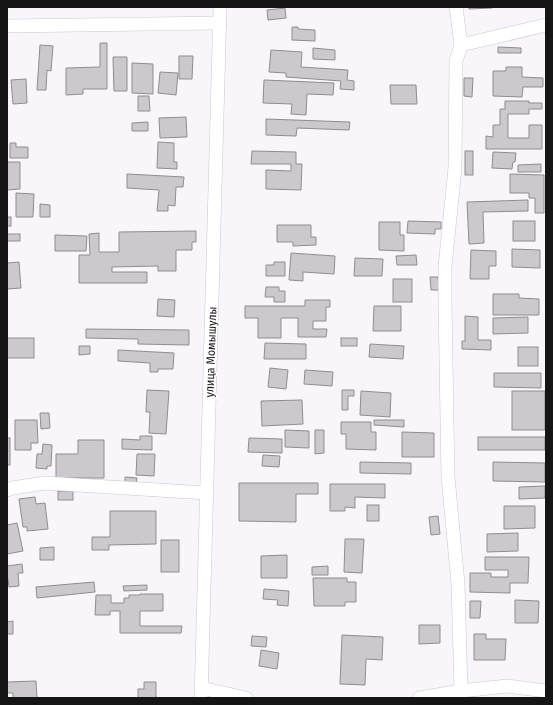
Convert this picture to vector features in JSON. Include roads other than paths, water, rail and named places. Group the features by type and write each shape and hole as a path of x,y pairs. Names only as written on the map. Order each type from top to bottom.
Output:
{"street":[{"name":"улица Момышулы","path":"201,693 220,7"},
{"path":"456,7 461,45 456,61 455,168 445,267 448,477 458,584 461,691"},
{"path":"7,26 220,23"},
{"path":"461,45 546,25"},
{"path":"7,490 45,483 206,493"},
{"path":"419,698 461,691 507,686 546,691"},
{"path":"201,693 246,698"}]}
